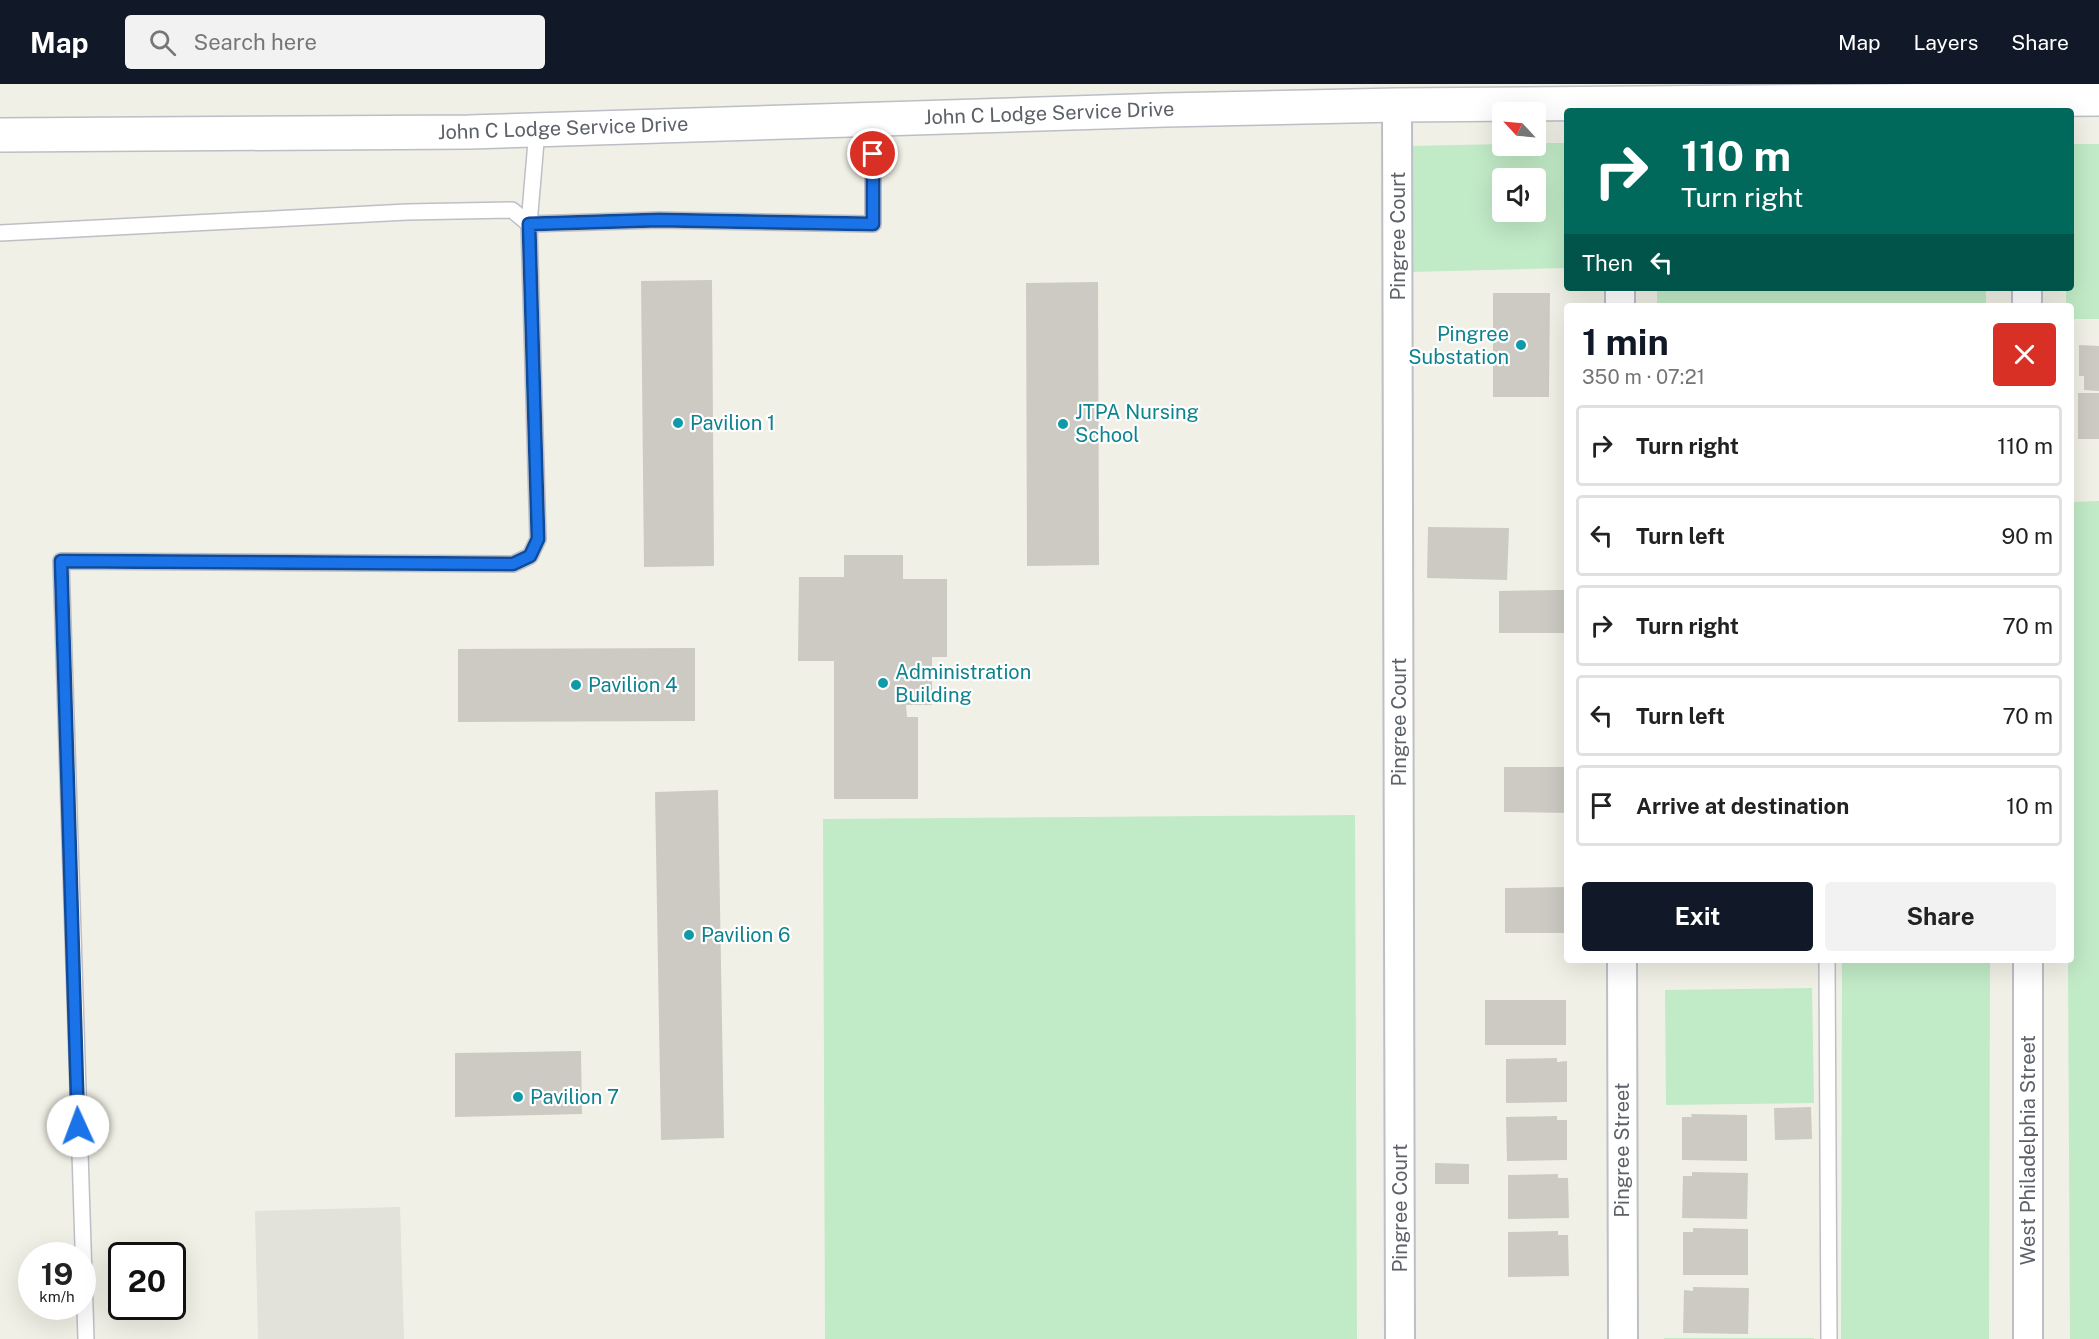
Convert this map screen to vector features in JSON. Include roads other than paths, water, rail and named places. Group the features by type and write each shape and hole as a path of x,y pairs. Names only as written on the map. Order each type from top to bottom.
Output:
{"main road":[{"name":"John C Lodge Service Drive","path":"0,135 458,132 1397,105 1619,107 2026,105 2099,99"}],"street":[{"name":"Pingree Court","path":"1397,105 1400,1339"},
{"name":"Pingree Street","path":"1622,963 1623,1339"},
{"name":"West Philadelphia Street","path":"2028,963 2028,1339"}],"lane":[{"path":"0,233 407,212 512,210 529,224 659,220 873,224 873,154 877,119"},
{"path":"86,1339 61,561 513,564 530,556 538,539 529,224 537,130"},
{"path":"1827,963 1829,1339"}],"place":[{"name":"Pingree Substation","path":"1521,345"},
{"name":"Pavilion 1","path":"678,423"},
{"name":"JTPA Nursing School","path":"1063,424"},
{"name":"Administration Building","path":"883,683"},
{"name":"Pavilion 4","path":"576,685"},
{"name":"Pavilion 6","path":"689,935"},
{"name":"Pavilion 7","path":"518,1097"}]}
